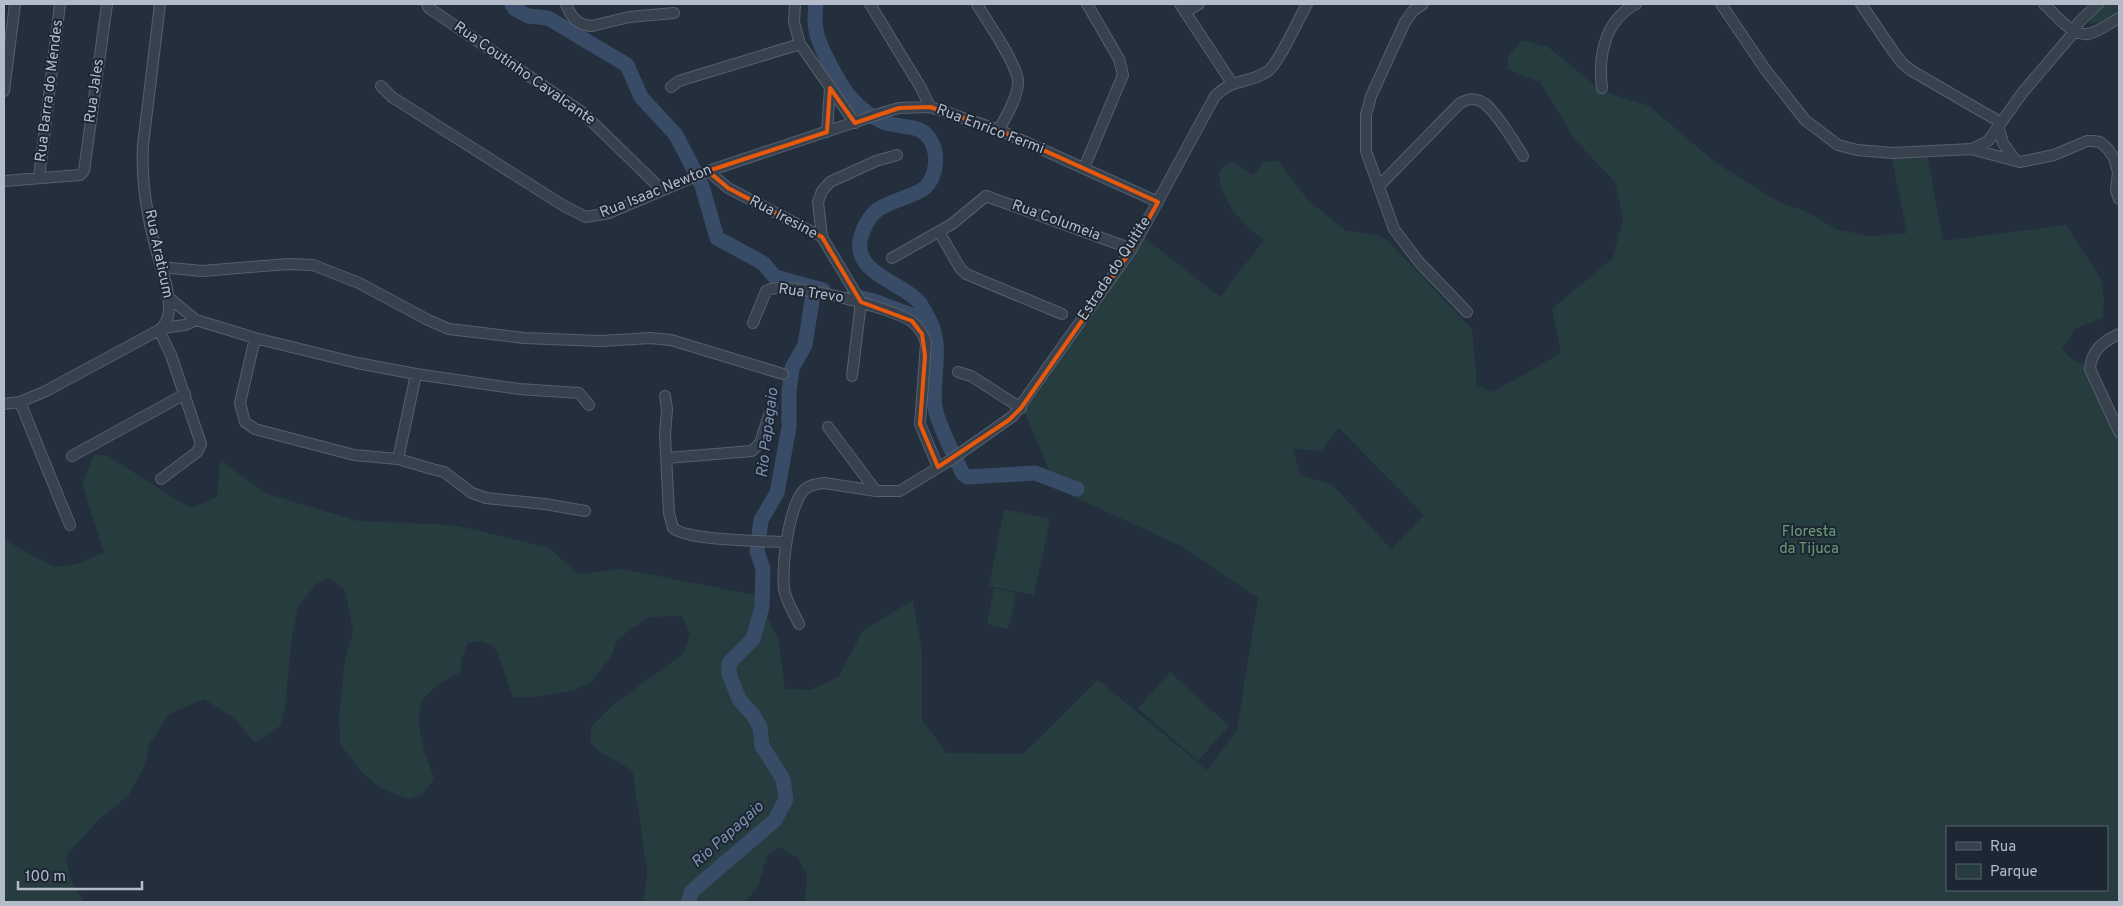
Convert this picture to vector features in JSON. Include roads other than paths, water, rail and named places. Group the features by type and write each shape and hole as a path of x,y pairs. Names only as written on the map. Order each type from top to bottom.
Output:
{"street":[{"path":"4,91 15,4"},
{"name":"Rua Barra do Mendes","path":"39,178 60,4"},
{"name":"Rua Jales","path":"39,178 78,175 84,171 106,4"},
{"name":"Rua Araticum","path":"160,4 142,167 150,228 170,310 160,329"},
{"name":"Rua Coutinho Cavalcante","path":"427,4 429,8 582,112 662,190"},
{"path":"566,4 573,19 586,26 629,17 674,13"},
{"path":"795,4 794,22 800,44 830,88 859,122"},
{"name":"Rua Enrico Fermi","path":"870,4 921,88 930,107 999,130 1158,202"},
{"path":"976,4 1012,63 1017,75 1016,91 999,130"},
{"path":"1084,168 1123,76 1119,59 1087,4"},
{"path":"1199,4 1182,8 1232,83"},
{"name":"Estrada do Quitite","path":"799,624 784,589 785,542 803,491 810,486 824,483 876,491 900,491 952,459 1009,420 1021,408 1132,249 1215,96 1232,83 1260,75 1273,66 1307,4"},
{"path":"1423,4 1413,11 1405,22 1376,84 1368,106 1365,135 1366,151 1394,229 1404,243 1467,312"},
{"path":"1602,88 1601,62 1610,26 1616,18 1636,4"},
{"path":"1721,4 1766,69 1805,120 1838,145 1877,152 1971,149 2016,161 2032,161 2054,155 2087,141 2100,142 2108,149 2117,166 2116,190 2119,199"},
{"path":"1861,4 1902,63 1999,124 2007,150 2016,161"},
{"path":"2044,4 2074,32 2082,34 2091,33 2119,18"},
{"path":"1971,149 1985,144 2074,32 2079,22 2098,4"},
{"path":"671,87 679,81 800,44"},
{"name":"Rua Isaac Newton","path":"381,86 392,97 432,123 564,206 586,217 610,213 706,172 885,112 899,108 930,107"},
{"path":"827,132 830,88"},
{"path":"1379,186 1459,104 1467,99 1476,99 1486,104 1523,156"},
{"path":"822,237 818,202 822,191 830,182 876,161 897,154"},
{"name":"Rua Iresine","path":"706,172 728,188 822,237 860,301"},
{"path":"4,181 39,178"},
{"name":"Rua Columeia","path":"939,232 962,217 981,199 990,196 1132,249"},
{"path":"892,258 939,232 960,268 966,274 1062,314"},
{"path":"161,267 202,271 288,264 313,266 359,283 449,329 524,338 600,341 650,338 671,340 783,374"},
{"name":"Rua Trevo","path":"753,323 766,291 771,288 780,287 860,301 912,321 925,338 920,424 938,467"},
{"path":"168,296 196,320 255,338 357,363 416,374 579,394 589,405"},
{"path":"852,376 860,301"},
{"path":"4,404 20,402 53,387 160,329 185,325 196,320"},
{"path":"160,329 185,394 201,448 161,479"},
{"path":"2119,334 2104,342 2098,348 2093,355 2090,369 2119,432"},
{"path":"255,338 240,403 242,417 245,422 255,429 354,455 398,459 444,472 472,493 486,498 545,504 585,511"},
{"path":"958,372 972,376 1021,408"},
{"path":"398,459 416,374"},
{"path":"72,456 185,394"},
{"path":"665,396 667,409 665,435 669,513 673,528 683,533 785,542"},
{"path":"20,402 70,525"},
{"path":"667,458 752,451 760,443 772,406"},
{"path":"828,427 876,491"}],"waterway":[{"name":"Rio Papagaio","path":"512,4 515,9 528,16 548,18 627,65 641,97 676,135 702,186 717,238 763,263 775,277 823,290"},
{"path":"816,4 815,23 818,37 830,65 850,97 865,111 883,122 911,127 923,132 928,136 934,149 935,169 930,182 920,191 884,206 875,212 866,223 862,232 860,252 864,261 871,269 919,302 929,319 936,341 935,408 943,432 963,474 968,477 1035,473 1077,489"},
{"name":"Rio Papagaio","path":"688,902 692,891 775,820 786,799 783,779 762,746 760,727 753,715 739,699 729,674 729,663 753,639 762,607 763,569 757,551 761,520 777,493 789,427 789,392 792,368 805,345 814,288"},
{"name":"Rio Papagaio","path":"853,296 874,301 930,322"}],"park label":[{"name":"Floresta da Tijuca","path":"1809,540"}]}
